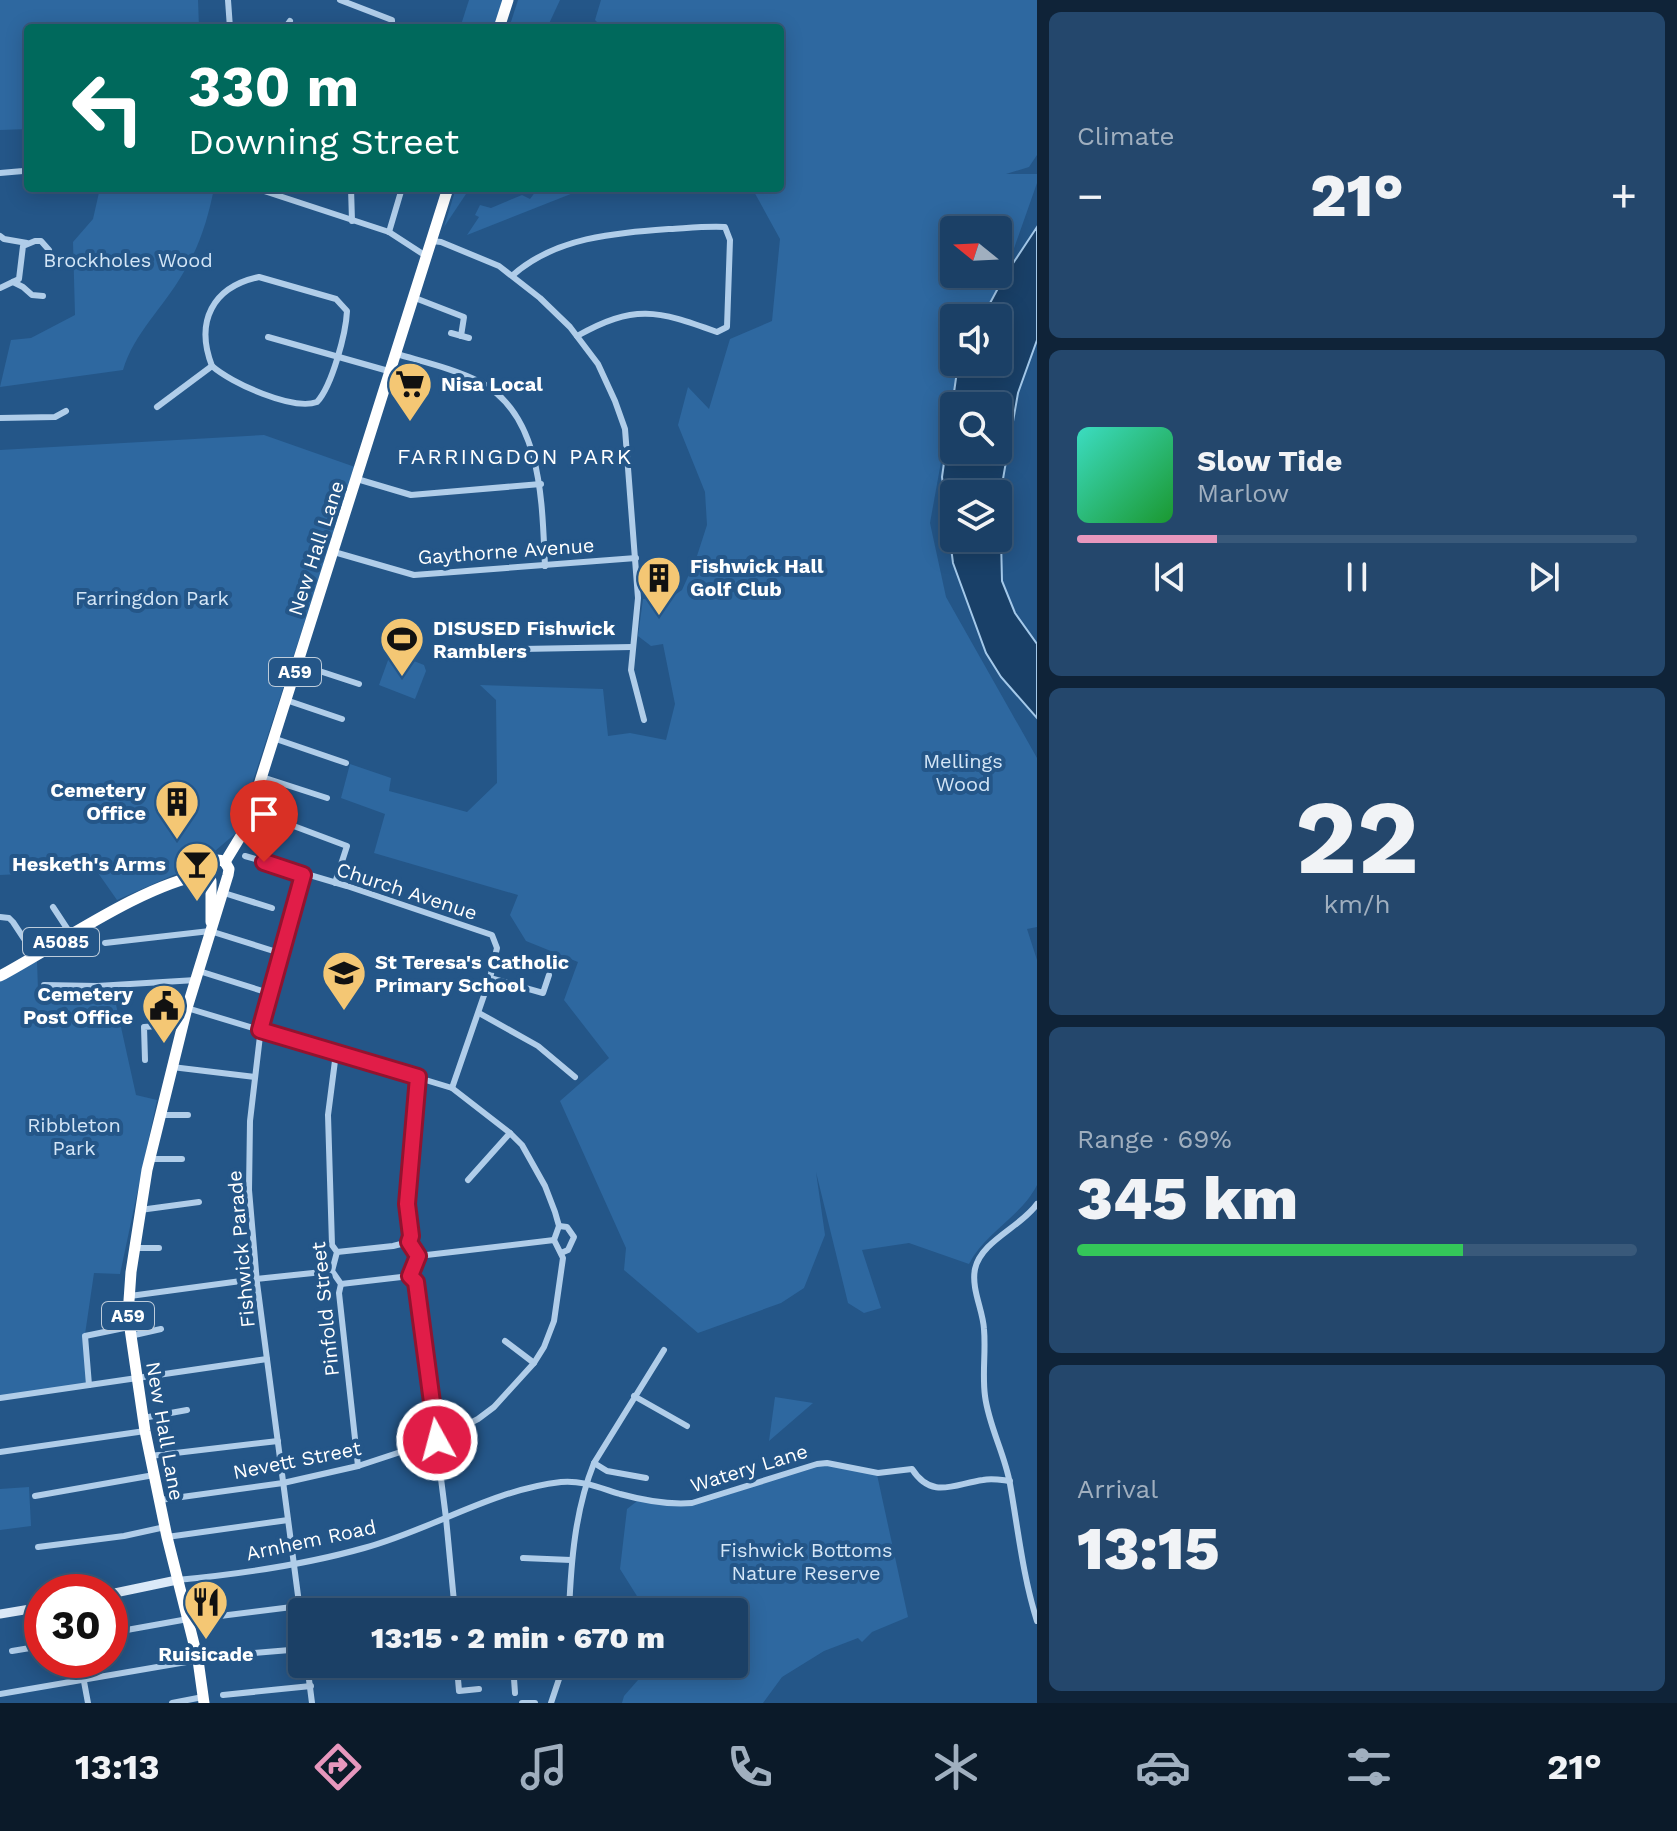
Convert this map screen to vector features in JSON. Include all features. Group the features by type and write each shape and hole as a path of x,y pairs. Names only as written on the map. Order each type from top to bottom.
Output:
{"highway":[{"path":"500,24 508,0"},
{"name":"A59","path":"432,241 447,192"},
{"name":"New Hall Lane","path":"225,862 242,834 251,810 432,241"},
{"name":"A59","path":"218,859 225,862 229,869 217,882 207,866 218,859"},
{"name":"New Hall Lane","path":"210,931 217,882"},
{"name":"New Hall Lane","path":"204,1700 198,1660 177,1580 145,1431 130,1332 130,1296 134,1248 150,1159 187,1008 210,931 217,882"},
{"name":"A5085","path":"0,976 121,907 169,884 217,882"}],"street":[{"path":"228,0 230,24"},
{"path":"340,0 392,20 392,24"},
{"path":"284,24 290,21"},
{"path":"0,173 24,171"},
{"path":"267,192 389,232 427,257"},
{"path":"351,192 352,221"},
{"path":"389,232 401,192"},
{"path":"513,275 529,261 577,242 619,233 725,227 730,240 727,327 717,332 673,316 638,312 605,321 577,336"},
{"path":"0,236 27,243 41,241 49,250"},
{"path":"432,241 465,251 513,275 577,336 598,364 625,429 638,598 631,670 644,720"},
{"path":"0,288 19,279 23,246 27,243"},
{"path":"259,277 336,299 347,311 336,358 323,396 310,404 245,387 212,366 205,333 213,305 232,286 259,277"},
{"path":"13,282 32,295 43,296"},
{"path":"415,298 464,317 461,336"},
{"path":"451,333 469,338"},
{"path":"268,337 392,372"},
{"path":"397,354 487,386 519,422 541,484 545,566"},
{"path":"157,407 212,366"},
{"path":"0,418 55,417 66,411"},
{"path":"357,479 411,495 541,484"},
{"name":"Gaythorne Avenue","path":"334,552 414,575 636,558"},
{"path":"474,650 632,647"},
{"path":"298,664 359,684"},
{"path":"286,700 342,719"},
{"path":"273,738 346,763"},
{"path":"261,776 327,798"},
{"path":"251,810 347,846 335,883"},
{"name":"Church Avenue","path":"245,856 492,935 497,948 490,978"},
{"name":"Fishwick Parade","path":"299,1598 256,1279 249,1190 250,1121 260,1030 303,875"},
{"path":"217,882 272,908"},
{"path":"53,907 72,936"},
{"path":"0,917 13,922 36,957"},
{"path":"105,943 210,931 280,953"},
{"path":"452,1088 490,978 543,993 549,975"},
{"path":"44,985 97,986 198,976 269,993"},
{"path":"187,1008 452,1088 522,1145 545,1186 559,1226 554,1240 561,1253 568,1250 574,1237 567,1227 559,1226"},
{"path":"479,1013 538,1046 575,1077"},
{"path":"145,1060 144,1027 183,1024"},
{"name":"Pinfold Street","path":"336,1053 328,1115 332,1245 337,1252 332,1271 341,1284 339,1293 358,1466"},
{"path":"172,1067 255,1077"},
{"path":"409,1242 407,1204 418,1077"},
{"path":"160,1115 188,1115"},
{"path":"468,1180 510,1133"},
{"path":"150,1159 182,1159"},
{"path":"140,1210 199,1202"},
{"path":"1037,1204 1025,1219 980,1257 975,1270 984,1327 985,1398 1010,1481 1027,1569 1028,1593 1037,1621"},
{"path":"418,1256 554,1240"},
{"path":"337,1252 409,1242"},
{"path":"409,1242 418,1256"},
{"path":"134,1248 159,1248"},
{"name":"Nevett Street","path":"159,1500 283,1483 358,1466 437,1440 478,1419 494,1407 534,1363 554,1321 563,1258 561,1253"},
{"path":"410,1276 418,1256"},
{"path":"130,1296 332,1271"},
{"path":"341,1284 410,1276"},
{"path":"410,1276 416,1282 454,1598"},
{"path":"89,1385 85,1336 161,1329"},
{"path":"505,1341 534,1363"},
{"path":"570,1598 571,1560 586,1483 594,1463 664,1350"},
{"path":"0,1398 267,1359"},
{"path":"634,1396 687,1426"},
{"path":"143,1418 187,1410"},
{"path":"0,1452 145,1431"},
{"path":"150,1456 278,1441"},
{"path":"594,1463 607,1471 646,1478"},
{"name":"Watery Lane","path":"586,1483 623,1495 678,1504 692,1503 792,1470 827,1463 878,1473 912,1469 918,1479 936,1488 985,1479 1010,1481"},
{"path":"35,1496 154,1475"},
{"name":"Arnhem Road","path":"177,1580 294,1563 365,1548 528,1488 563,1482 586,1483"},
{"path":"38,1547 288,1520"},
{"path":"523,1558 571,1560"},
{"path":"128,1590 177,1580"},
{"path":"204,1618 288,1608"},
{"path":"0,1614 24,1610"},
{"path":"128,1630 188,1619"},
{"path":"12,1651 24,1649"},
{"path":"217,1656 288,1650"},
{"path":"0,1694 198,1660"},
{"path":"310,1678 312,1703"},
{"path":"458,1678 459,1691 479,1689"},
{"path":"514,1678 515,1693"},
{"path":"551,1703 559,1678"},
{"path":"84,1680 88,1703"},
{"path":"223,1695 311,1686"},
{"path":"172,1703 204,1700"},
{"path":"522,1703 535,1703"}],"green space":[{"path":"0,0 198,0 199,24 24,24 24,129 0,130"},
{"path":"469,0 507,0 498,24 461,24"},
{"path":"518,0 560,0 549,24 510,24"},
{"name":"Mellings Wood","path":"601,0 1037,0 1037,155 1029,167 1006,174 1037,174 1037,183 1012,254 1012,216 940,216 940,288 998,288 990,304 940,304 940,376 956,376 954,392 940,392 941,464 930,523 946,597 1037,758 1037,927 1027,929 1037,960 1037,1185 969,1264 909,1243 862,1250 881,1308 864,1313 848,1303 816,1172 825,1235 804,1288 781,1303 698,1333 624,1270 626,1248 560,1101 609,1058 564,1000 578,962 526,941 510,915 518,895 374,853 385,814 341,798 350,764 391,778 389,791 467,812 497,783 496,700 480,685 603,689 608,736 630,733 666,740 675,704 663,644 651,646 638,636 643,599 673,596 682,590 707,525 705,492 678,425 688,387 709,409 730,339 772,321 780,239 754,192 784,192 784,24 599,24 595,20"},
{"name":"Brockholes Wood","path":"99,192 213,192 206,222 193,254 134,344 123,370 0,387 11,340 31,338 75,315 73,242 93,219"},
{"path":"455,192 467,192 444,227"},
{"path":"535,192 576,192 467,235 479,217 475,215 480,205 491,208 522,195 530,199"},
{"name":"Farringdon Park","path":"264,435 355,467 236,833 201,863 117,900 96,870 0,875 0,450"},
{"name":"DISUSED Fishwick Ramblers","path":"391,652 424,665 426,671 415,699 379,685"},
{"name":"Ribbleton Park","path":"37,961 38,990 100,988 113,991 136,1095 157,1100 120,1274 94,1273 84,1341 87,1383 0,1396 0,980"},
{"path":"775,1397 813,1403 769,1441"},
{"name":"Fishwick Bottoms Nature Reserve","path":"827,1463 876,1470 908,1617 872,1632 862,1642 858,1638 824,1651 782,1677 763,1703 622,1703 624,1696 640,1678 748,1678 748,1598 638,1598 620,1569 627,1509 641,1498 679,1504"},
{"path":"29,1487 31,1526 0,1530 0,1489"}],"shaded area":[{"path":"1037,227 1037,340 1018,393 1012,427 1012,392 954,392 956,376 1012,376 1012,304 990,304 998,288 1012,288 1012,265"},
{"path":"944,464 1006,464 1003,480 942,480"},
{"path":"952,552 1001,552 1002,581 1015,613 1037,644 1037,718 1001,677 986,653"}],"place":[{"name":"Nisa Local","path":"410,423"},
{"name":"Fishwick Hall Golf Club","path":"659,617"},
{"name":"DISUSED Fishwick Ramblers","path":"402,678"},
{"name":"Cemetery Office","path":"177,841"},
{"name":"Hesketh's Arms","path":"197,903"},
{"name":"St Teresa's Catholic Primary School","path":"344,1012"},
{"name":"Cemetery Post Office","path":"164,1045"},
{"name":"Ruisicade","path":"206,1641"}],"district":[{"name":"FARRINGDON PARK","path":"515,456"}],"route":[{"path":"264,862 303,875 260,1030 418,1077 407,1204 409,1242 418,1256 410,1276 416,1282 437,1440"}]}
